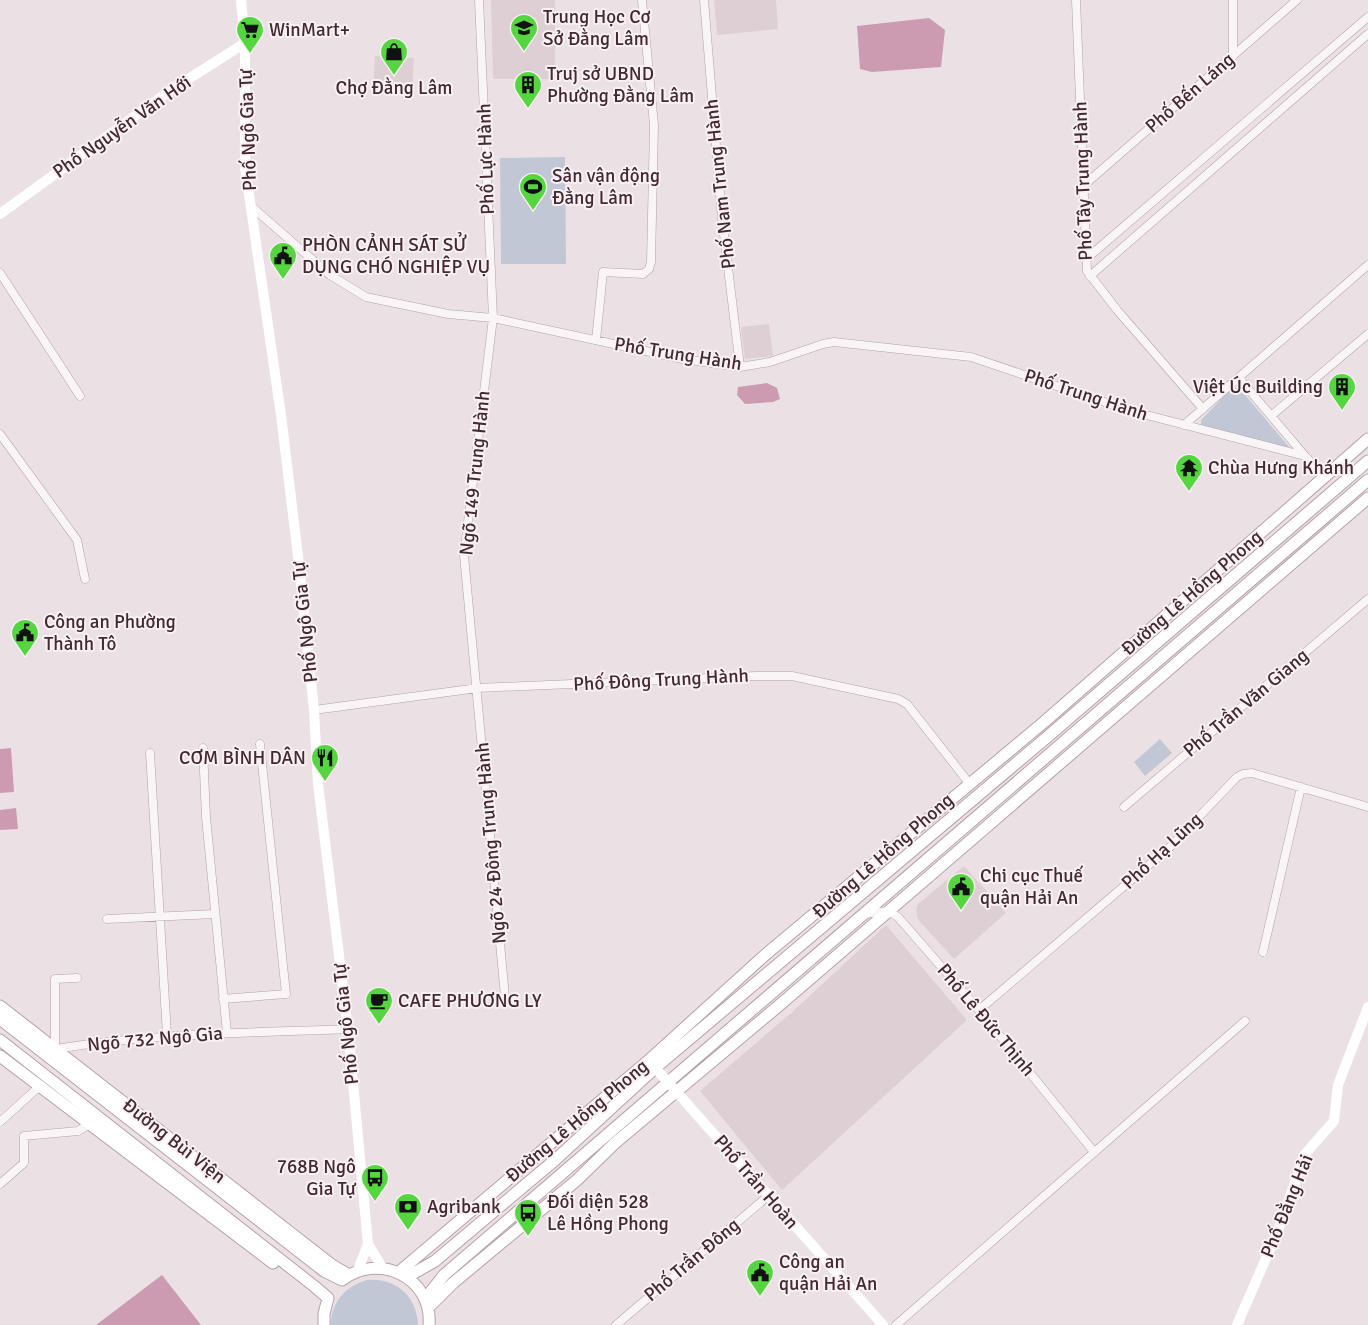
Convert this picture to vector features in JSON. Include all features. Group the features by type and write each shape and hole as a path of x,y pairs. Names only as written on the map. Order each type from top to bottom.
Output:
{"main road":[{"name":"Phố Ngô Gia Tự","path":"241,0 246,43 245,166 281,415 314,710 318,784 348,1029 368,1244"},
{"name":"Phố Nguyễn Văn Hới","path":"0,214 171,90 246,43"},
{"name":"Đường Lê Hồng Phong","path":"403,1275 435,1262 555,1160 651,1064 765,955 852,885 969,782 1044,722 1368,439"},
{"name":"Đường Lê Hồng Phong","path":"403,1275 651,1064 1052,733 1368,461"},
{"name":"Đường Lê Hồng Phong","path":"426,1304 444,1275 1368,480"},
{"path":"426,1304 453,1284 577,1180 615,1143 1368,498"},
{"path":"1258,536 1268,547"},
{"path":"1276,560 1286,570"},
{"path":"1044,722 1069,756"},
{"name":"Đường Bùi Viện","path":"0,1006 330,1263 350,1275"},
{"name":"Phố Đằng Hải","path":"1237,1325 1277,1233 1305,1154 1334,1121 1338,1085 1368,1007"},
{"name":"Đường Bùi Viện","path":"0,1019 324,1271 350,1275"},
{"name":"Đường Bùi Viện","path":"0,1040 327,1301"},
{"name":"Đường Bùi Viện","path":"0,1056 327,1301"},
{"name":"Phố Trần Hoàn","path":"651,1064 883,1325"},
{"path":"350,1275 368,1244 382,1268"},
{"path":"350,1275 382,1268 403,1275 414,1283 426,1304 429,1325"},
{"path":"324,1325 327,1301"}],"street":[{"name":"Phố Lực Hành","path":"479,0 493,318"},
{"path":"596,340 603,272 644,274 649,269 651,262 654,125 642,0"},
{"name":"Phố Nam Trung Hành","path":"704,0 722,218 740,367"},
{"name":"Phố Tây Trung Hành","path":"1076,0 1087,271 1203,409"},
{"path":"1233,0 1233,56"},
{"name":"Phố Bến Láng","path":"1083,186 1297,0"},
{"path":"1086,259 1368,17"},
{"path":"1090,276 1368,34"},
{"name":"Phố Trung Hành","path":"251,206 330,275 366,296 448,314 493,318 683,359 740,367 770,362 834,342 972,357 1131,410 1305,456"},
{"path":"1184,425 1368,265"},
{"path":"0,273 80,396"},
{"name":"Ngõ 149 Trung Hành","path":"478,688 464,555 493,318"},
{"path":"1271,416 1368,334"},
{"path":"1239,378 1324,476"},
{"path":"0,434 77,540 85,579"},
{"name":"Phố Trần Văn Giang","path":"1124,807 1368,599"},
{"name":"Phố Đông Trung Hành","path":"314,710 478,688 792,676 898,699 907,704 969,782"},
{"name":"Ngõ 24 Đông Trung Hành","path":"478,688 505,997"},
{"path":"223,999 286,994 260,744"},
{"path":"203,748 206,817 227,1033"},
{"path":"150,753 167,1035"},
{"name":"Phố Hạ Lũng","path":"979,1010 1171,846 1237,777 1252,773 1368,807"},
{"path":"1263,952 1301,787"},
{"path":"864,914 888,911"},
{"name":"Phố Lê Đức Thịnh","path":"888,911 898,917 979,1010 1094,1152"},
{"path":"107,919 215,914"},
{"path":"55,1049 54,979 77,978"},
{"path":"896,1325 1245,1021"},
{"name":"Ngõ 732 Ngô Gia","path":"55,1049 114,1039 167,1035 348,1029"},
{"path":"0,1122 41,1085"},
{"path":"0,1184 24,1163 24,1136 78,1131 91,1123"},
{"name":"Phố Trần Đông","path":"616,1325 768,1196"}],"shaded area":[{"name":"Trung Học Cơ Sở Đằng Lâm","path":"491,0 555,0 555,79 493,79"},
{"path":"714,0 776,0 778,29 717,35"},
{"path":"929,18 945,30 941,67 872,72 860,69 857,26"},
{"name":"Chợ Đằng Lâm","path":"375,56 414,58 412,95 373,94"},
{"name":"Sân vận động Đằng Lâm","path":"565,157 566,264 501,264 500,158"},
{"path":"769,324 773,356 745,359 741,327"},
{"path":"767,383 777,388 780,399 773,402 745,404 737,395 738,387"},
{"path":"1233,387 1240,389 1290,448 1201,427 1201,420"},
{"path":"1160,739 1172,753 1145,776 1134,762"},
{"path":"11,748 14,792 0,793 0,749"},
{"path":"16,808 18,829 0,830 0,810"},
{"name":"Chi cục Thuế quận Hải An","path":"964,866 1006,913 954,959 921,923 917,917 916,909 918,904"},
{"path":"886,925 967,1020 782,1190 700,1091 791,1013"},
{"path":"162,1275 201,1325 96,1325"},
{"path":"367,1280 387,1282 403,1291 414,1305 418,1325 331,1325 334,1309 341,1296 353,1286"}],"place":[{"name":"Trung Học Cơ Sở Đằng Lâm","path":"524,52"},
{"name":"WinMart+","path":"250,54"},
{"name":"Chợ Đằng Lâm","path":"394,76"},
{"name":"Truj sở UBND Phường Đằng Lâm","path":"528,109"},
{"name":"Sân vận động Đằng Lâm","path":"533,211"},
{"name":"PHÒN CẢNH SÁT SỬ DỤNG CHÓ NGHIỆP VỤ","path":"283,280"},
{"name":"Việt Úc Building","path":"1342,411"},
{"name":"Chùa Hưng Khánh","path":"1189,492"},
{"name":"Công an Phường Thành Tô","path":"25,657"},
{"name":"CƠM BÌNH DÂN","path":"325,782"},
{"name":"Chi cục Thuế quận Hải An","path":"961,911"},
{"name":"CAFE PHƯƠNG LY","path":"379,1025"},
{"name":"768B Ngô Gia Tự","path":"375,1202"},
{"name":"Agribank","path":"408,1231"},
{"name":"Đối diện 528 Lê Hồng Phong","path":"528,1237"},
{"name":"Công an quận Hải An","path":"760,1297"}]}
